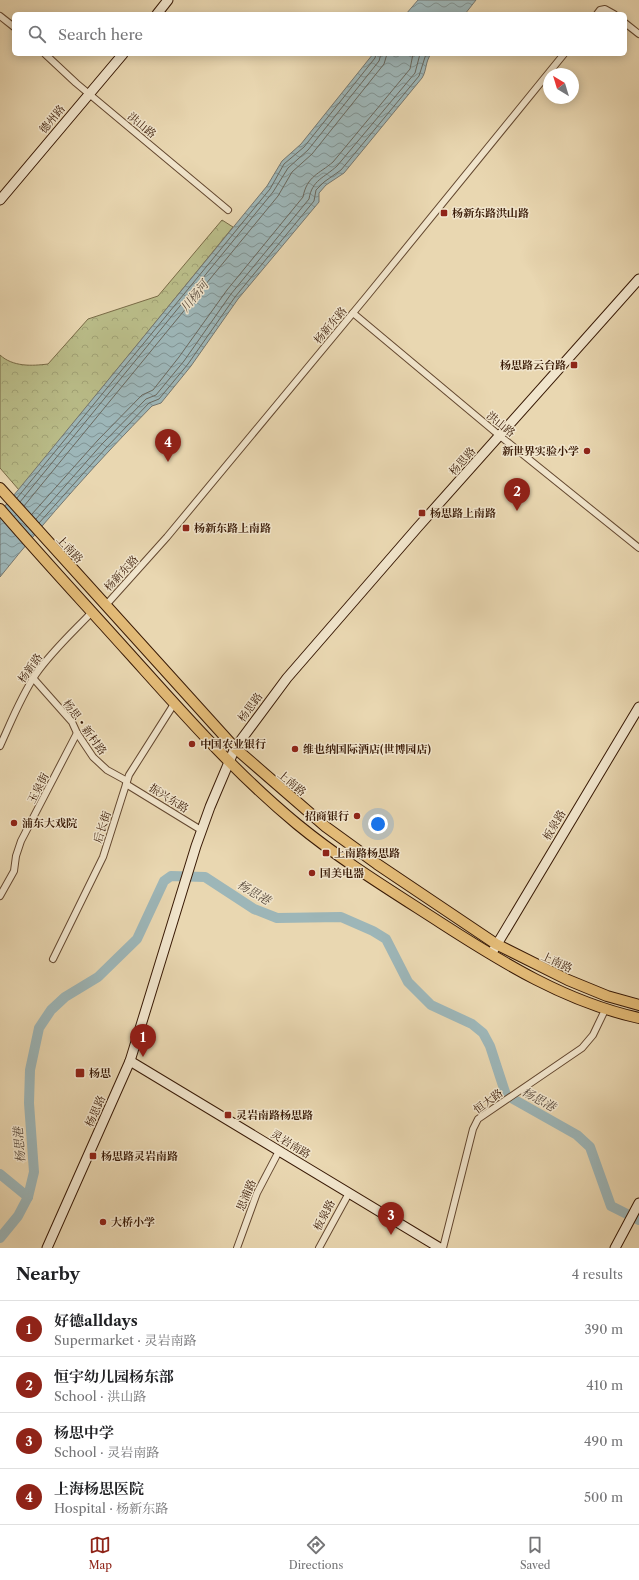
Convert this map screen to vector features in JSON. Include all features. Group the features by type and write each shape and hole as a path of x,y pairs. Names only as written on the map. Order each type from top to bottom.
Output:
{"main road":[{"name":"上南路","path":"0,488 235,748 333,832 496,944 568,980 607,996 639,1005"},
{"path":"0,509 174,704 228,762 298,825 328,847 490,955 550,987 605,1010 639,1018"}],"street":[{"path":"159,12 168,0"},
{"path":"598,12 609,10 612,12"},
{"path":"0,16 12,26"},
{"path":"627,25 639,34"},
{"name":"洪山路","path":"47,56 89,94 228,210"},
{"name":"德州路","path":"0,200 121,56"},
{"name":"杨新东路","path":"106,605 167,537 353,313 562,56"},
{"name":"杨思路","path":"47,1248 130,1061 201,830 235,748 287,678 639,279"},
{"name":"洪山路","path":"353,313 500,436 639,548"},
{"name":"杨新路","path":"0,746 33,678 55,651 92,612"},
{"name":"杨思 • 新村路","path":"33,678 72,722 77,733 99,764 126,782"},
{"name":"后长街","path":"53,958 103,857 126,782 131,771 174,704"},
{"name":"板泉路","path":"490,955 639,706"},
{"name":"玉泉街","path":"0,896 14,871 16,856 21,841 77,733"},
{"name":"振兴东路","path":"126,782 201,830"},
{"name":"恒大路","path":"443,1248 475,1124 482,1115 582,1048 593,1035 605,1010"},
{"name":"灵岩南路","path":"130,1061 440,1248"},
{"name":"思浦路","path":"237,1248 257,1193 278,1151"},
{"name":"板泉路","path":"319,1248 349,1193"},
{"path":"615,1248 637,1206"}],"green space":[{"path":"222,220 233,227 19,490 0,468 0,355 17,364 48,364 88,319 158,296"}],"water":[{"path":"418,0 476,0 467,12 408,12"},
{"name":"川杨河","path":"371,56 430,56 422,78 344,173 326,185 319,193 319,202 238,299 191,366 161,403 152,406 74,489 0,577 0,512 267,186 282,161 301,144"}],"waterway":[{"name":"杨思港","path":"0,1238 18,1216 28,1197 34,1172 29,1103 30,1070 39,1028 51,1010 65,997 98,977 137,939 164,881 171,876 205,877 254,909 277,918 341,917 373,931 386,939 408,982 431,1005 472,1024 483,1033 490,1046 506,1095 577,1135 590,1147 611,1206 639,1220"},
{"name":"杨思港","path":"0,1174 28,1197"}],"place":[{"name":"杨新东路洪山路","path":"444,213"},
{"name":"杨思路云台路","path":"574,365"},
{"name":"新世界实验小学","path":"587,451"},
{"name":"上海杨思医院","path":"168,462"},
{"name":"恒宇幼儿园杨东部","path":"517,511"},
{"name":"杨思路上南路","path":"422,513"},
{"name":"杨新东路上南路","path":"186,528"},
{"name":"中国农业银行","path":"192,744"},
{"name":"维也纳国际酒店(世博园店)","path":"295,749"},
{"name":"招商银行","path":"357,816"},
{"name":"浦东大戏院","path":"14,823"},
{"name":"上南路杨思路","path":"326,853"},
{"name":"国美电器","path":"312,873"},
{"name":"好德alldays","path":"143,1057"},
{"name":"杨思","path":"80,1073"},
{"name":"灵岩南路杨思路","path":"228,1115"},
{"name":"杨思路灵岩南路","path":"93,1156"},
{"name":"大桥小学","path":"103,1222"},
{"name":"杨思中学","path":"391,1235"}]}
